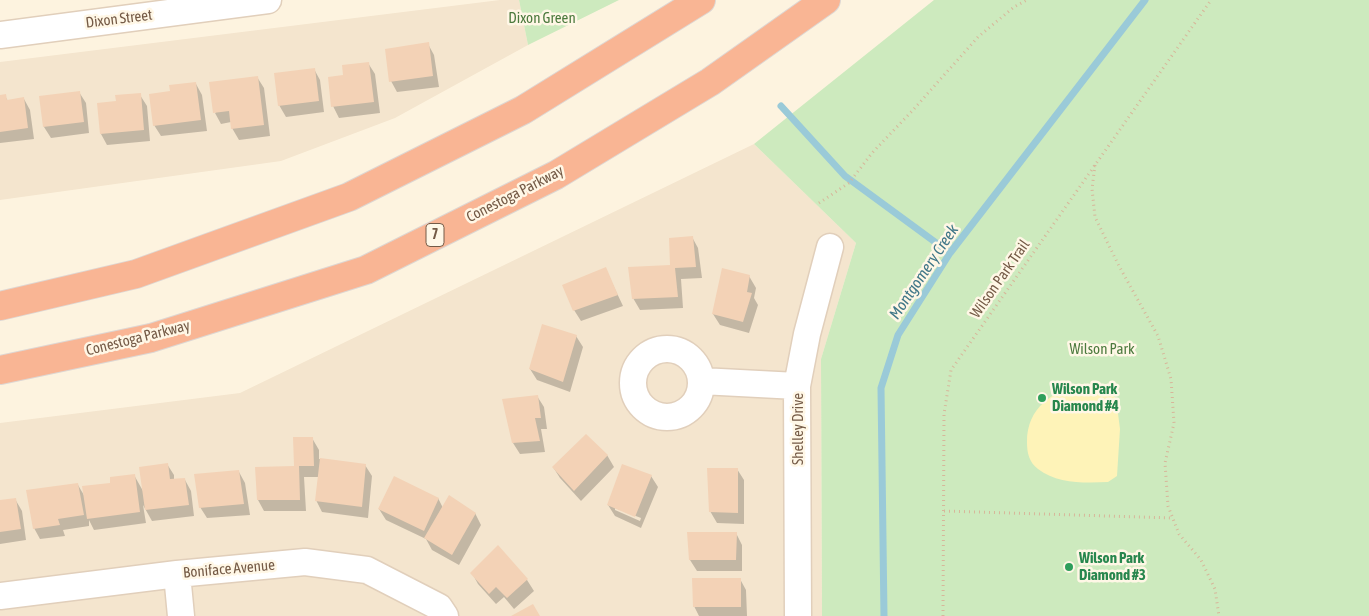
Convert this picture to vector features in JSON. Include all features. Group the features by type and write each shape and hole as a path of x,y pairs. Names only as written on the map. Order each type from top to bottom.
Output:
{"highway":[{"path":"0,306 136,274 349,197 523,110 700,0"},
{"name":"Conestoga Parkway","path":"0,370 151,338 366,270 556,175 710,82 826,0"}],"street":[{"name":"Dixon Street","path":"0,35 268,0"},
{"name":"Shelley Drive","path":"798,616 798,386 807,334 830,247"},
{"path":"701,381 798,386"},
{"name":"Boniface Avenue","path":"0,596 177,574 305,562 368,570 439,607 445,616"},
{"path":"177,574 181,616"}],"path":[{"path":"819,203 849,183 859,168 978,37 1027,0"},
{"name":"Wilson Park Trail","path":"943,616 944,414 951,370 1210,0"},
{"path":"1095,165 1092,189 1095,217 1119,266 1158,336 1171,379 1174,423 1165,463 1168,506 1179,534 1201,560 1215,589 1219,616"},
{"path":"943,511 1173,518"}],"shaded area":[{"path":"500,0 519,0 528,45 395,118 281,161 0,200 0,62"},
{"path":"754,144 856,243 821,359 822,616 0,616 0,423 240,393"}],"green space":[{"name":"Dixon Green","path":"519,0 619,0 528,45"},
{"name":"Wilson Park","path":"934,0 1369,0 1369,616 822,616 821,359 856,243 754,144"}],"sand":[{"path":"1083,386 1101,389 1116,398 1120,429 1117,476 1108,482 1081,482 1054,478 1038,469 1028,454 1028,430 1031,419 1037,410 1043,403 1061,392"}],"building":[{"path":"429,42 433,76 389,82 385,49"},
{"path":"369,62 374,102 331,107 328,77 343,75 342,65"},
{"path":"315,68 319,101 278,106 274,73"},
{"path":"258,76 264,125 231,129 229,111 213,113 209,82"},
{"path":"196,82 201,120 153,126 149,94 170,91 169,85"},
{"path":"80,91 84,122 43,127 39,96"},
{"path":"141,93 144,130 100,134 97,103 116,101 115,95"},
{"path":"6,94 7,100 24,97 28,128 0,132 0,95"},
{"path":"693,236 696,267 675,268 678,297 632,299 628,267 670,265 669,238"},
{"path":"606,267 618,295 573,311 562,285"},
{"path":"722,268 750,275 747,292 752,293 743,322 712,314"},
{"path":"542,324 577,335 563,382 529,369"},
{"path":"538,395 541,418 535,418 540,441 512,443 502,399"},
{"path":"586,434 608,455 574,491 552,467"},
{"path":"293,437 313,437 314,466 299,466 300,500 257,500 255,467 294,466"},
{"path":"320,458 366,464 362,507 315,501"},
{"path":"168,463 170,479 185,478 189,505 145,510 139,467"},
{"path":"622,464 652,475 635,517 607,505"},
{"path":"707,468 738,468 738,513 709,512"},
{"path":"239,470 244,504 199,508 194,474"},
{"path":"135,474 140,512 87,519 82,486 110,483 110,477"},
{"path":"394,476 439,498 424,531 378,509"},
{"path":"78,483 84,515 58,519 60,525 33,529 26,490"},
{"path":"449,495 476,513 452,555 424,538"},
{"path":"16,498 21,529 0,532 0,500"},
{"path":"687,532 737,532 736,560 689,560"},
{"path":"498,545 528,579 507,598 496,587 489,594 470,573"},
{"path":"692,578 741,578 741,607 693,607"},
{"path":"533,604 540,616 511,616"}],"waterway":[{"name":"Montgomery Creek","path":"884,616 881,388 898,335 950,253 1145,0"},
{"path":"781,106 845,176 950,253"}],"place":[{"name":"Wilson Park Diamond #4","path":"1042,398"},
{"name":"Wilson Park Diamond #3","path":"1069,567"}]}
